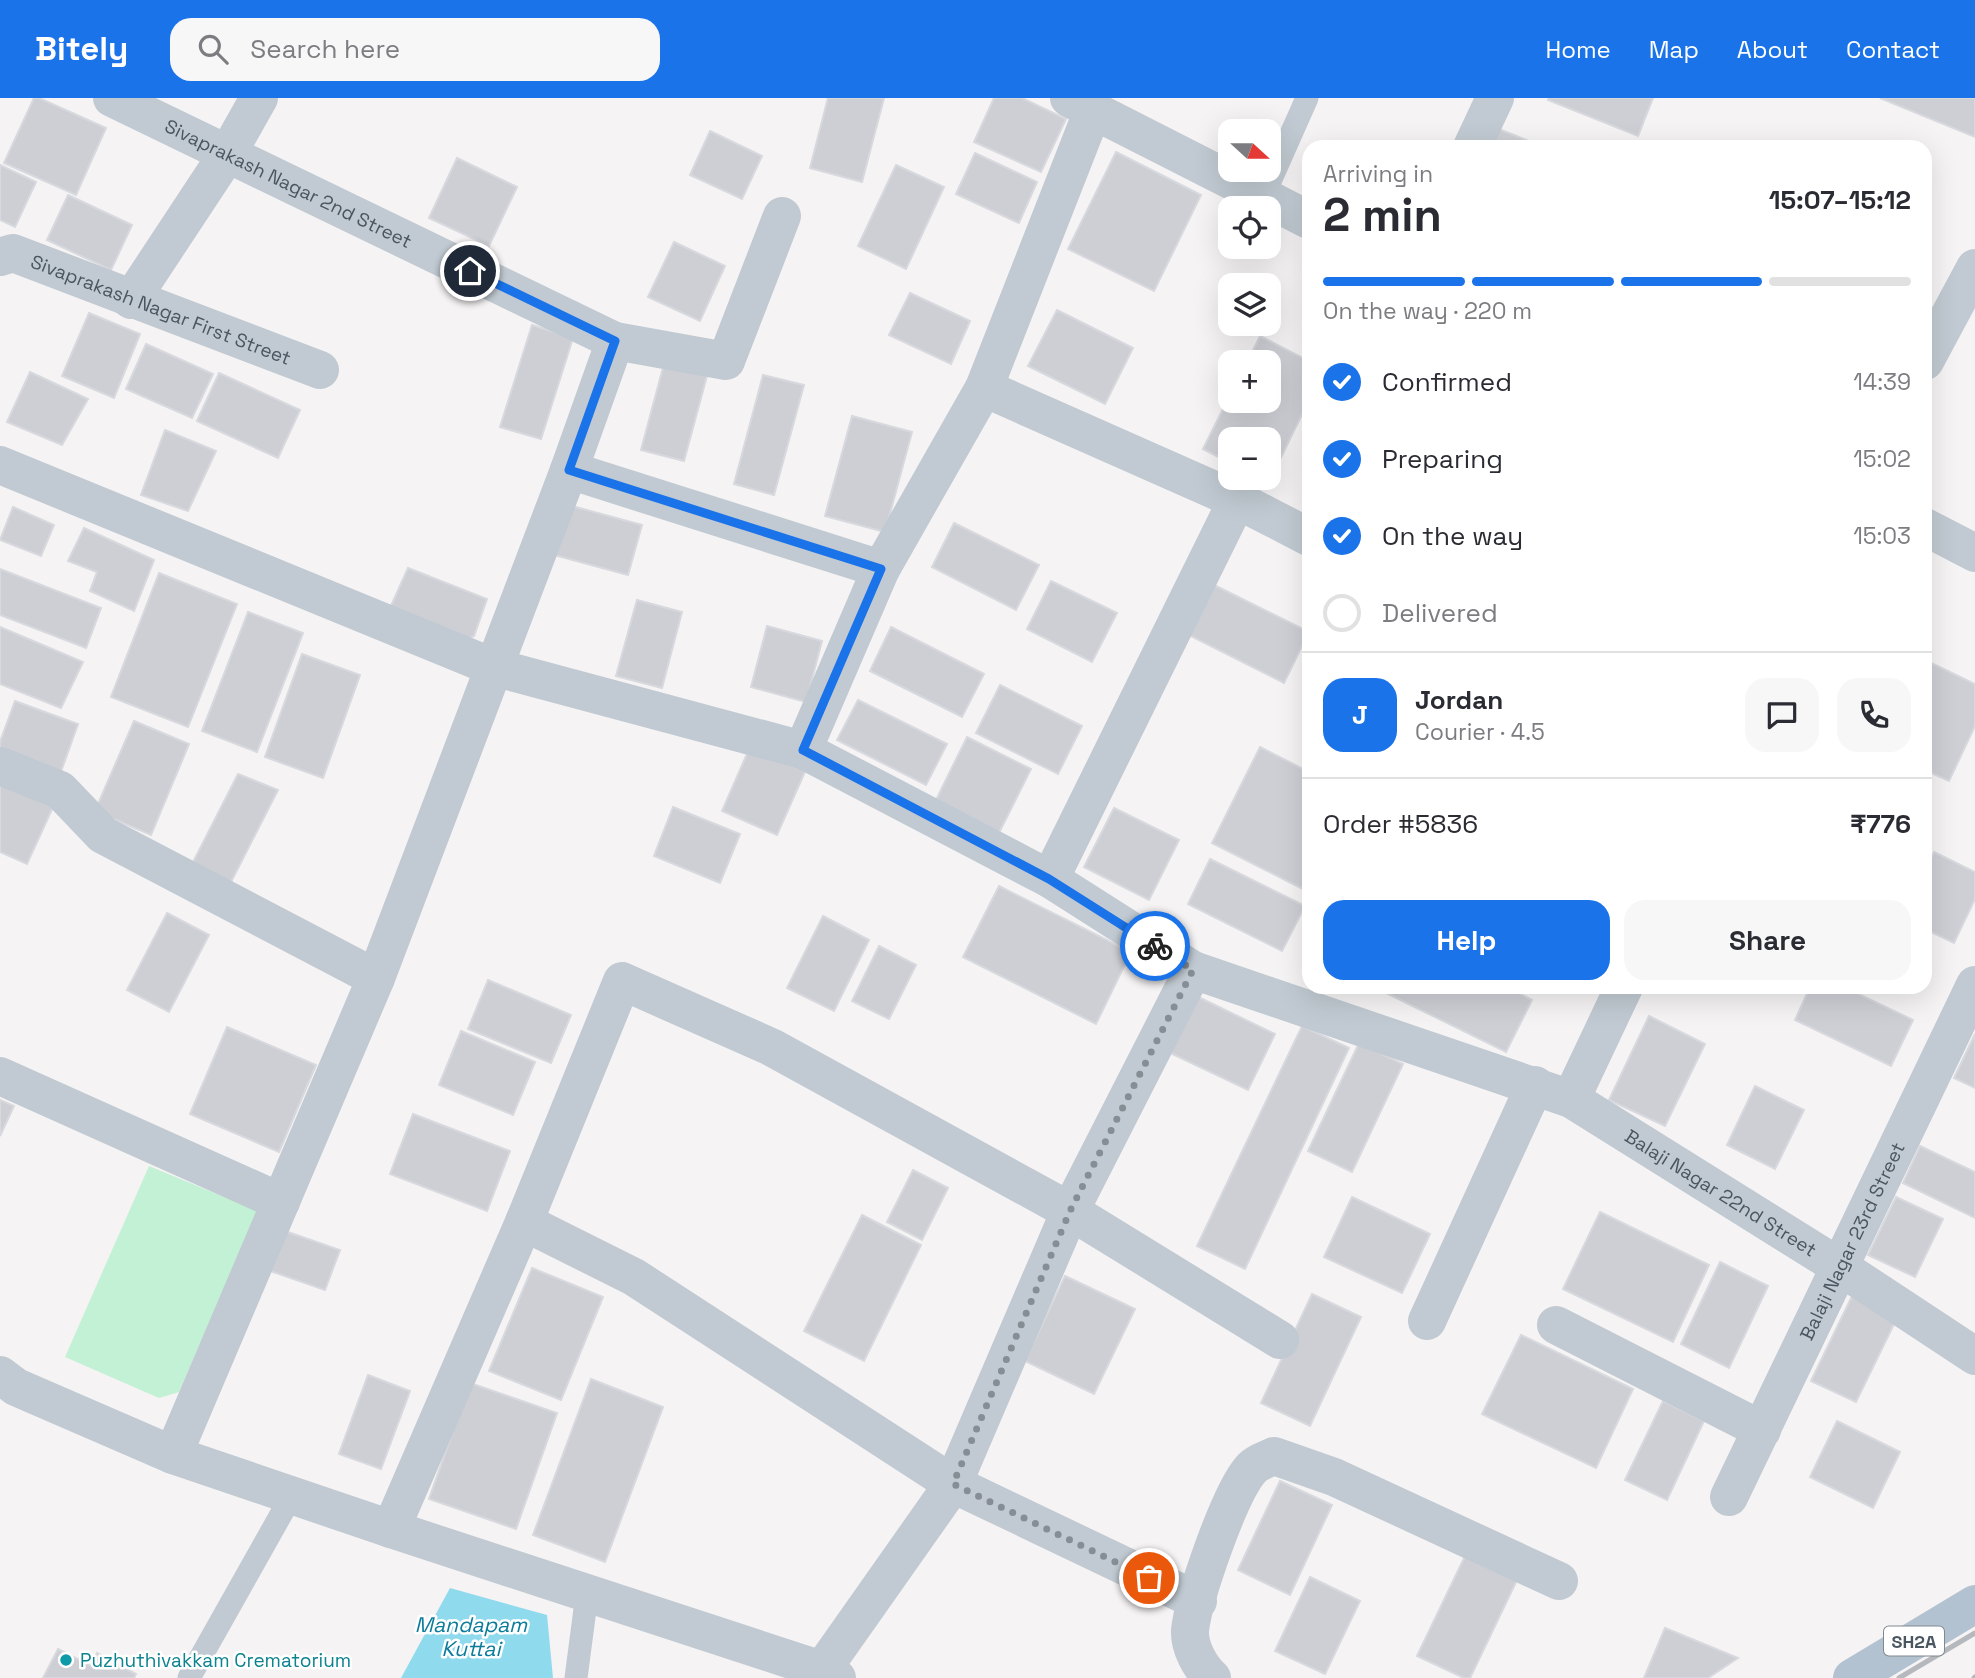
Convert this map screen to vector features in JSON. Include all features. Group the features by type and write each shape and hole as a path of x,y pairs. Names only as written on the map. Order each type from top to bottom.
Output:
{"main road":[{"name":"SH2A","path":"1852,1678 1975,1604"}],"street":[{"name":"Sivaprakash Nagar 2nd Street","path":"112,98 615,341 726,361 782,216"},
{"path":"131,300 228,153 259,98"},
{"path":"1475,140 1495,98"},
{"path":"803,750 881,569 984,388 1081,104 1260,196"},
{"path":"1281,206 1302,217"},
{"name":"Sivaprakash Nagar First Street","path":"0,257 13,253 320,370"},
{"path":"1932,348 1975,268"},
{"path":"173,1455 376,978 569,470 615,341"},
{"path":"984,388 1237,500 1302,533"},
{"name":"Balaji Nagar 22nd Street","path":"0,465 493,667 803,750 1049,879 1193,970 1308,998 1572,1099 1840,1267 1975,1356"},
{"path":"569,470 881,569"},
{"path":"1049,879 1237,500"},
{"path":"1932,531 1975,554"},
{"path":"0,765 60,790 103,835 376,978"},
{"path":"5,1391 173,1455 830,1674 953,1484 1070,1211 1193,970"},
{"path":"391,1529 524,1222 622,981 771,1047 1070,1211 1280,1340"},
{"name":"Balaji Nagar 23rd Street","path":"1729,1497 1975,985"},
{"path":"1572,1099 1621,994"},
{"path":"0,1076 281,1202"},
{"path":"1427,1321 1535,1085"},
{"path":"524,1222 634,1278 953,1484 1198,1601"},
{"path":"1556,1325 1762,1430"},
{"path":"1212,1678 1195,1656 1190,1632 1208,1564 1232,1504 1252,1468 1274,1456 1334,1476 1559,1581"}],"lane":[{"path":"1262,196 1307,98"},
{"path":"189,1678 292,1495"},
{"path":"576,1678 587,1594"}],"green space":[{"path":"149,1166 258,1211 179,1392 159,1398 65,1357"}],"water":[{"name":"Mandapam Kuttai","path":"450,1588 547,1615 553,1678 401,1678"}],"building":[{"path":"34,98 106,128 76,195 4,163"},
{"path":"828,98 884,98 862,182 810,168"},
{"path":"994,98 1022,98 1066,119 1041,172 974,142"},
{"path":"1653,98 1638,136 1548,100"},
{"path":"1880,98 1975,98 1975,137"},
{"path":"1486,124 1526,140 1480,140"},
{"path":"710,131 762,156 742,199 690,175"},
{"path":"1116,152 1201,195 1154,291 1068,249"},
{"path":"975,153 1037,182 1019,223 956,194"},
{"path":"457,158 517,187 489,246 429,218"},
{"path":"0,165 36,182 15,227 0,220"},
{"path":"896,165 944,187 906,269 858,246"},
{"path":"68,195 132,225 111,270 47,240"},
{"path":"674,242 725,266 700,321 648,297"},
{"path":"910,293 970,321 951,364 889,335"},
{"path":"1057,310 1133,348 1105,404 1028,366"},
{"path":"89,313 140,334 114,398 62,376"},
{"path":"532,325 573,338 541,439 500,427"},
{"path":"1260,336 1302,357 1302,414 1281,457 1281,427 1218,427 1218,457 1203,449 1221,413 1281,413 1281,350 1253,350"},
{"path":"146,344 213,374 192,418 126,389"},
{"path":"665,360 708,372 684,461 641,450"},
{"path":"30,372 88,399 62,445 7,422"},
{"path":"219,373 300,410 278,458 197,421"},
{"path":"763,375 804,385 774,495 734,484"},
{"path":"852,416 912,432 885,532 825,516"},
{"path":"165,430 216,451 188,511 141,495"},
{"path":"561,503 642,525 628,575 547,553"},
{"path":"13,507 54,525 41,556 0,540"},
{"path":"954,523 1039,565 1016,610 932,567"},
{"path":"84,528 154,560 134,611 90,591 97,572 68,561"},
{"path":"408,568 487,599 474,636 460,643 386,617"},
{"path":"0,569 101,608 86,648 0,615"},
{"path":"159,573 237,604 188,727 111,697"},
{"path":"1051,581 1117,613 1092,662 1027,629"},
{"path":"1210,583 1302,629 1302,646 1284,683 1185,633"},
{"path":"637,600 682,612 662,688 616,676"},
{"path":"248,612 303,633 257,752 202,731"},
{"path":"767,626 822,641 806,702 751,687"},
{"path":"0,627 83,662 61,708 0,684"},
{"path":"891,627 984,674 962,717 870,671"},
{"path":"302,654 360,675 323,778 265,757"},
{"path":"1932,663 1975,684 1975,726 1949,781 1932,773"},
{"path":"1000,685 1082,726 1058,774 976,733"},
{"path":"858,700 947,744 926,785 837,740"},
{"path":"15,701 78,724 58,780 0,757 0,742"},
{"path":"134,721 189,744 151,835 95,811"},
{"path":"967,737 1031,769 997,837 933,806"},
{"path":"753,740 808,765 777,835 722,811"},
{"path":"1260,747 1302,768 1302,888 1212,843"},
{"path":"238,774 278,790 230,884 191,866"},
{"path":"0,775 59,794 27,864 0,852"},
{"path":"673,807 740,834 720,883 654,856"},
{"path":"1114,808 1179,840 1149,900 1084,867"},
{"path":"1934,852 1975,872 1975,899 1954,943 1932,932"},
{"path":"1210,859 1302,905 1302,912 1282,951 1188,904"},
{"path":"999,886 1131,952 1096,1024 963,957"},
{"path":"167,913 209,935 169,1012 127,990"},
{"path":"823,916 869,940 834,1011 787,988"},
{"path":"879,946 916,965 889,1019 852,1001"},
{"path":"488,980 571,1015 551,1063 468,1029"},
{"path":"1190,993 1275,1034 1248,1090 1164,1050"},
{"path":"1388,994 1520,994 1532,1000 1506,1052"},
{"path":"1807,994 1859,994 1913,1020 1891,1066 1795,1020"},
{"path":"1649,1016 1705,1044 1665,1126 1609,1100"},
{"path":"1302,1026 1349,1048 1245,1269 1197,1246"},
{"path":"227,1027 316,1065 279,1152 190,1114"},
{"path":"461,1031 535,1062 513,1115 439,1085"},
{"path":"1975,1034 1975,1088 1954,1078"},
{"path":"1359,1043 1403,1064 1352,1172 1308,1151"},
{"path":"1755,1086 1804,1110 1775,1169 1727,1145"},
{"path":"0,1100 14,1106 0,1136"},
{"path":"413,1114 510,1151 487,1211 390,1174"},
{"path":"1920,1146 1975,1172 1975,1218 1903,1183"},
{"path":"913,1170 948,1188 922,1240 887,1222"},
{"path":"1352,1197 1430,1234 1402,1293 1324,1257"},
{"path":"1896,1197 1943,1219 1915,1277 1868,1255"},
{"path":"1600,1212 1709,1265 1673,1342 1563,1289"},
{"path":"862,1215 921,1245 864,1361 804,1331"},
{"path":"285,1231 340,1250 325,1290 270,1271"},
{"path":"1720,1262 1768,1286 1729,1368 1681,1344"},
{"path":"532,1268 603,1297 561,1400 489,1371"},
{"path":"1065,1276 1135,1309 1094,1394 1025,1361"},
{"path":"1312,1294 1361,1317 1310,1426 1261,1403"},
{"path":"1852,1296 1897,1318 1856,1402 1811,1381"},
{"path":"1521,1335 1633,1389 1596,1468 1482,1414"},
{"path":"368,1375 410,1391 381,1469 339,1454"},
{"path":"591,1379 663,1407 605,1562 533,1535"},
{"path":"470,1383 557,1413 516,1529 429,1499"},
{"path":"1663,1401 1704,1421 1667,1500 1625,1480"},
{"path":"1837,1421 1900,1452 1873,1508 1810,1477"},
{"path":"1280,1481 1332,1505 1290,1595 1238,1570"},
{"path":"1466,1554 1518,1578 1470,1678 1464,1678 1417,1656"},
{"path":"1310,1577 1360,1601 1325,1674 1275,1651"},
{"path":"1665,1628 1738,1658 1708,1678 1644,1678"},
{"name":"Puzhuthivakkam Crematorium","path":"58,1649 91,1666 97,1653 136,1674 134,1678 43,1678"}],"railway":[{"path":"1899,1678 1975,1633"}],"way so far":[{"path":"1149,1578 953,1484 1070,1211 1193,970 1155,946"}],"place":[{"name":"Puzhuthivakkam Crematorium","path":"66,1660"}],"route":[{"path":"470,271 615,341 569,470 881,569 803,750 1049,879 1155,946"}]}
